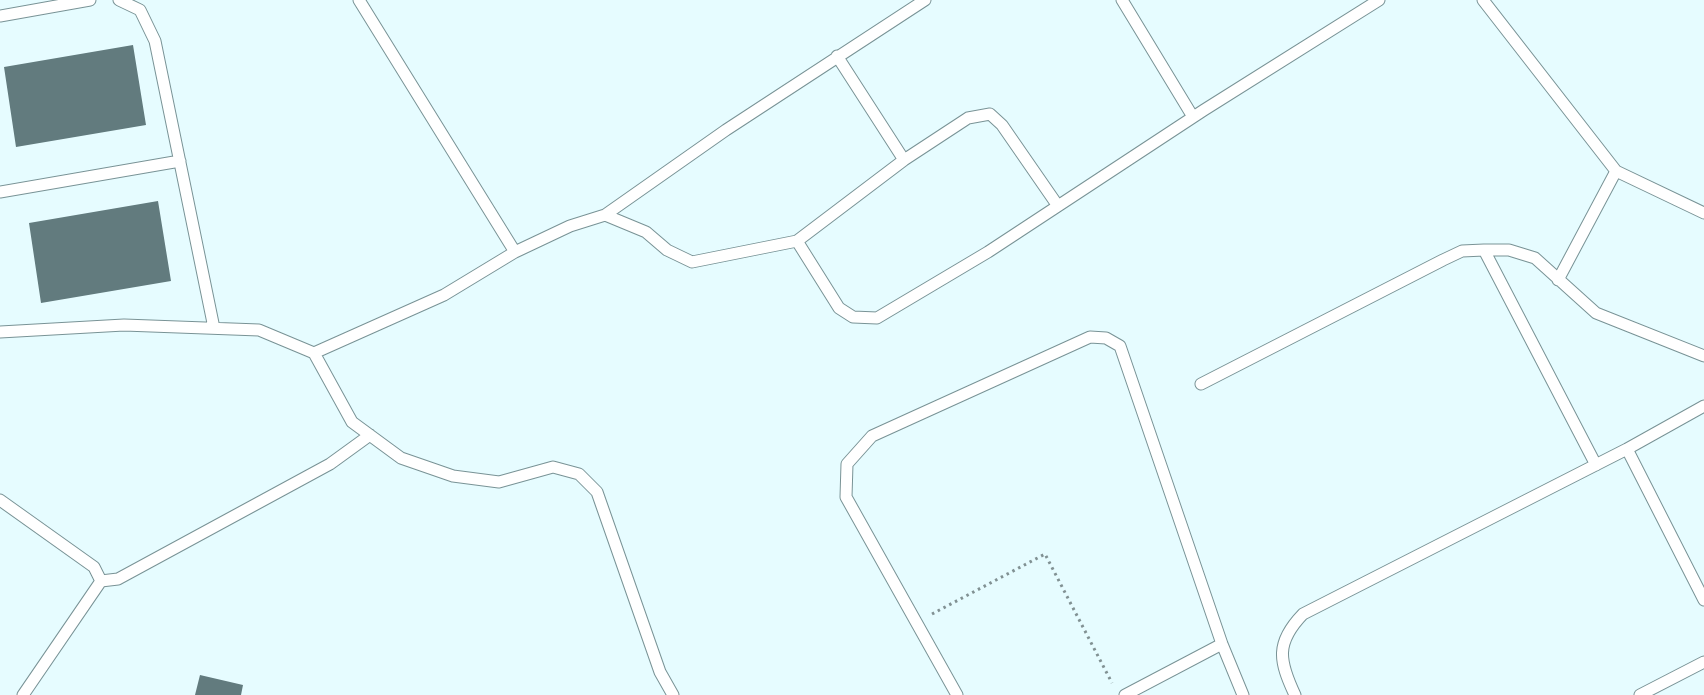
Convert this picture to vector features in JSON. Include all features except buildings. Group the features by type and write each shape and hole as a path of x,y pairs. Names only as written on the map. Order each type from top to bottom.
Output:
{"lane":[{"path":"0,16 90,0"},
{"path":"119,0 140,10 155,41 214,328"},
{"path":"359,0 515,252"},
{"path":"314,353 444,295 515,252 570,226 605,215 836,56 925,0"},
{"path":"1122,0 1193,117"},
{"path":"796,241 838,308 853,317 877,318 988,252 1193,117 1379,0"},
{"path":"1483,0 1616,171 1704,213"},
{"path":"836,56 904,160"},
{"path":"605,215 646,232 667,250 692,262 796,241 904,160 968,118 990,114 1002,125 1058,206"},
{"path":"0,192 180,161"},
{"path":"1558,280 1616,171"},
{"path":"1484,250 1596,465"},
{"path":"1201,384 1443,260 1462,252 1484,250 1509,250 1535,258 1596,313 1704,356"},
{"path":"0,332 124,325 259,330 314,353 352,422 401,458 453,476 499,482 553,468 579,474 597,492 660,672 673,695"},
{"path":"957,695 846,497 847,464 872,436 1090,337 1106,338 1120,346 1222,644 1243,695"},
{"path":"1295,695 1283,669 1282,656 1284,642 1292,626 1303,614 1628,449 1704,406"},
{"path":"23,695 102,581 118,579 287,488 330,464 370,435"},
{"path":"1628,449 1704,600"},
{"path":"0,500 94,567 102,581"},
{"path":"1125,695 1222,644"},
{"path":"1640,695 1704,662"}],"path":[{"path":"916,622 1045,554 1114,686"}]}
